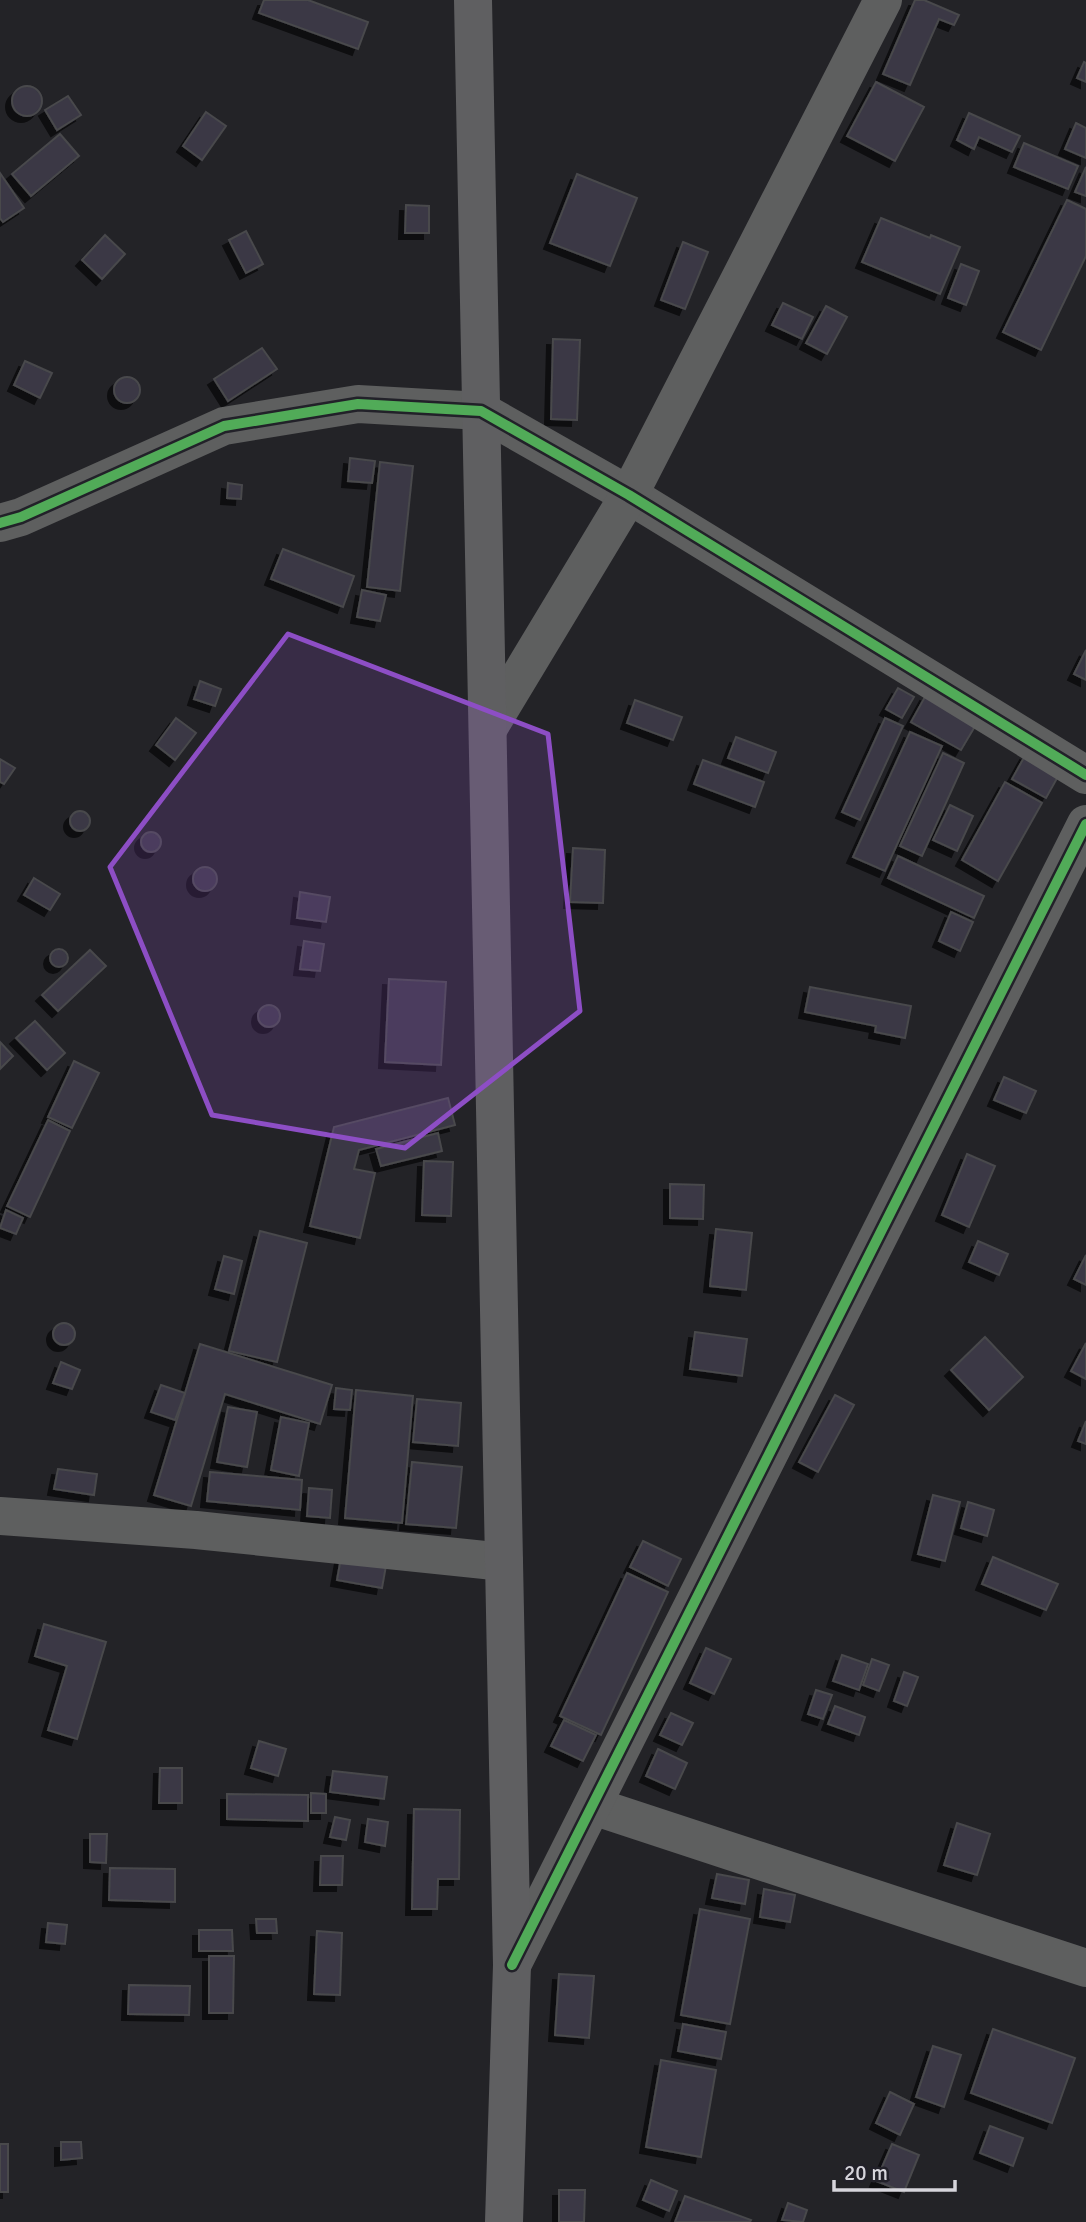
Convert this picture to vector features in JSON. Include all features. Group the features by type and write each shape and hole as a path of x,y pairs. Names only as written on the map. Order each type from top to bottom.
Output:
{"main road":[{"path":"473,0 512,1965 504,2222"}],"street":[{"path":"488,729 629,495 883,0"},
{"path":"0,523 20,517 224,426 358,404 481,411 629,495 1086,775"},
{"path":"512,1965 1086,824"},
{"path":"0,1516 196,1530 504,1562"},
{"path":"593,1806 1086,1968"}],"highlighted area":[{"path":"288,634 548,734 580,1011 405,1148 212,1115 110,867"}],"building":[{"path":"264,0 308,0 368,22 358,49 259,13"},
{"path":"915,0 924,0 959,15 954,25 939,19 910,85 883,74"},
{"path":"1084,62 1086,63 1086,82 1077,78"},
{"path":"876,82 924,107 895,161 847,136"},
{"path":"27,86 33,87 41,95 41,107 33,115 27,116 21,115 13,107 12,101 13,95 21,87"},
{"path":"68,96 81,115 57,130 45,110"},
{"path":"206,112 226,126 202,160 183,146"},
{"path":"969,113 1020,136 1012,152 979,137 974,149 957,140"},
{"path":"1076,123 1086,128 1086,158 1065,149"},
{"path":"60,134 79,156 31,196 12,174"},
{"path":"1024,143 1078,166 1068,189 1014,167"},
{"path":"1086,167 1086,196 1075,192"},
{"path":"0,173 24,208 3,222 0,218"},
{"path":"577,174 637,198 610,266 550,243"},
{"path":"1067,200 1086,209 1086,256 1041,350 1003,332"},
{"path":"406,205 429,206 429,233 405,233"},
{"path":"881,218 960,247 940,294 862,262"},
{"path":"246,231 263,264 246,273 229,240"},
{"path":"105,235 125,254 102,279 82,260"},
{"path":"683,242 708,252 685,309 661,300"},
{"path":"961,264 979,271 966,305 948,298"},
{"path":"783,303 813,317 802,339 772,325"},
{"path":"826,306 847,317 827,354 806,343"},
{"path":"553,339 580,340 577,420 551,419"},
{"path":"262,348 277,369 228,401 214,379"},
{"path":"25,361 52,373 40,398 14,385"},
{"path":"127,377 136,381 140,390 136,399 127,403 118,399 114,390 118,381"},
{"path":"350,458 375,461 372,483 348,481"},
{"path":"380,462 413,466 400,591 367,587"},
{"path":"228,483 242,485 241,499 227,498"},
{"path":"283,549 354,576 343,607 271,579"},
{"path":"362,590 386,595 380,621 357,617"},
{"path":"1086,650 1086,680 1074,674"},
{"path":"200,681 221,689 215,706 194,699"},
{"path":"898,688 914,697 902,718 886,709"},
{"path":"926,695 977,723 961,750 911,722"},
{"path":"635,700 682,717 673,740 627,723"},
{"path":"176,718 196,733 175,760 156,745"},
{"path":"885,718 903,726 860,820 842,812"},
{"path":"910,732 942,746 885,871 853,857"},
{"path":"736,737 776,752 768,773 728,758"},
{"path":"943,753 964,763 922,856 900,846"},
{"path":"1026,754 1060,773 1046,798 1012,779"},
{"path":"0,759 15,768 4,784 0,782"},
{"path":"703,760 764,782 755,807 694,784"},
{"path":"1005,782 1042,803 998,881 962,860"},
{"path":"950,805 973,816 957,851 933,840"},
{"path":"80,811 87,814 90,821 87,828 80,831 73,828 70,821 73,814"},
{"path":"151,832 158,835 161,842 158,849 151,852 144,849 141,842 144,835"},
{"path":"573,848 605,850 603,903 570,902"},
{"path":"898,856 984,896 974,918 888,878"},
{"path":"205,867 216,874 217,879 210,890 205,891 194,884 193,879 200,868"},
{"path":"34,878 60,894 50,910 24,895"},
{"path":"300,892 330,897 326,922 297,918"},
{"path":"951,912 973,922 960,951 939,941"},
{"path":"304,941 324,944 320,971 300,969"},
{"path":"59,949 65,952 68,958 65,964 59,967 53,964 50,958 53,952"},
{"path":"90,950 106,966 58,1011 42,995"},
{"path":"389,979 446,982 441,1065 385,1062"},
{"path":"810,987 911,1006 905,1038 875,1032 876,1026 805,1012"},
{"path":"269,1005 277,1008 280,1016 277,1024 269,1027 261,1024 258,1016 261,1008"},
{"path":"35,1021 65,1053 47,1070 16,1038"},
{"path":"0,1042 13,1056 0,1069"},
{"path":"74,1061 99,1073 72,1128 48,1117"},
{"path":"1004,1077 1036,1091 1026,1113 994,1100"},
{"path":"448,1098 455,1125 359,1150 354,1169 375,1173 360,1238 310,1226 334,1127"},
{"path":"48,1120 70,1131 30,1217 7,1206"},
{"path":"438,1133 442,1151 381,1166 376,1149"},
{"path":"967,1154 995,1166 969,1227 942,1215"},
{"path":"424,1161 453,1162 451,1216 422,1215"},
{"path":"670,1184 704,1185 703,1219 670,1218"},
{"path":"6,1210 23,1218 16,1234 0,1228"},
{"path":"716,1229 752,1233 746,1290 710,1286"},
{"path":"260,1231 307,1243 277,1362 229,1351"},
{"path":"978,1241 1008,1254 999,1275 969,1262"},
{"path":"1086,1255 1086,1285 1074,1279"},
{"path":"224,1256 242,1261 234,1294 215,1289"},
{"path":"64,1323 72,1326 75,1334 72,1342 64,1345 56,1342 53,1334 56,1326"},
{"path":"695,1332 747,1339 742,1376 690,1369"},
{"path":"985,1337 1023,1377 989,1410 951,1370"},
{"path":"1086,1343 1086,1379 1071,1371"},
{"path":"200,1344 332,1385 320,1424 225,1394 191,1506 154,1495"},
{"path":"61,1362 80,1370 72,1389 53,1383"},
{"path":"161,1385 185,1393 175,1420 151,1412"},
{"path":"336,1388 352,1390 350,1410 334,1409"},
{"path":"356,1390 413,1396 402,1523 345,1518"},
{"path":"835,1395 854,1405 818,1472 799,1462"},
{"path":"417,1399 461,1403 458,1446 413,1442"},
{"path":"228,1407 257,1412 247,1467 217,1462"},
{"path":"281,1417 309,1423 299,1476 271,1470"},
{"path":"1086,1421 1086,1444 1078,1441"},
{"path":"412,1462 462,1467 456,1528 406,1524"},
{"path":"58,1469 97,1474 94,1495 54,1489"},
{"path":"210,1472 302,1480 300,1510 207,1501"},
{"path":"309,1488 332,1490 330,1518 307,1516"},
{"path":"933,1495 960,1502 945,1561 918,1554"},
{"path":"968,1502 994,1510 987,1536 961,1528"},
{"path":"643,1541 681,1559 668,1586 630,1567"},
{"path":"342,1552 387,1560 382,1588 337,1580"},
{"path":"993,1557 1058,1584 1046,1610 982,1584"},
{"path":"627,1573 668,1592 601,1735 560,1716"},
{"path":"44,1624 106,1642 77,1739 48,1730 67,1666 35,1656"},
{"path":"706,1648 731,1659 714,1694 690,1683"},
{"path":"842,1655 868,1664 859,1690 833,1681"},
{"path":"872,1659 889,1665 879,1691 863,1685"},
{"path":"904,1672 918,1677 907,1706 894,1701"},
{"path":"816,1690 832,1695 823,1719 808,1714"},
{"path":"835,1706 865,1717 859,1735 828,1724"},
{"path":"671,1713 693,1723 682,1745 660,1735"},
{"path":"564,1720 596,1735 583,1761 551,1746"},
{"path":"259,1741 286,1749 278,1776 251,1768"},
{"path":"658,1749 687,1763 675,1789 646,1776"},
{"path":"160,1768 182,1768 182,1803 159,1803"},
{"path":"333,1771 387,1777 384,1799 330,1792"},
{"path":"311,1793 326,1794 326,1813 311,1813"},
{"path":"227,1794 308,1795 308,1821 227,1819"},
{"path":"414,1809 460,1810 459,1879 438,1879 437,1909 412,1909"},
{"path":"335,1817 350,1820 346,1840 330,1837"},
{"path":"368,1819 388,1822 385,1846 365,1842"},
{"path":"957,1823 990,1834 977,1875 944,1865"},
{"path":"90,1834 107,1834 106,1863 90,1862"},
{"path":"321,1856 343,1856 342,1885 320,1885"},
{"path":"110,1868 175,1869 175,1902 109,1900"},
{"path":"717,1874 749,1880 745,1904 712,1898"},
{"path":"764,1889 795,1895 790,1922 760,1917"},
{"path":"700,1909 750,1919 730,2024 681,2015"},
{"path":"256,1919 276,1919 277,1933 257,1933"},
{"path":"48,1923 67,1925 65,1944 46,1942"},
{"path":"199,1930 232,1930 233,1951 199,1951"},
{"path":"317,1931 342,1933 340,1995 314,1994"},
{"path":"209,1956 234,1956 233,2013 209,2013"},
{"path":"559,1974 594,1976 589,2038 555,2035"},
{"path":"129,1985 190,1986 189,2015 128,2014"},
{"path":"683,2024 726,2032 721,2059 678,2051"},
{"path":"993,2029 1075,2058 1052,2123 971,2093"},
{"path":"933,2046 961,2055 944,2107 916,2097"},
{"path":"661,2060 716,2070 701,2157 646,2147"},
{"path":"890,2092 914,2104 900,2135 876,2123"},
{"path":"990,2126 1023,2138 1013,2166 980,2153"},
{"path":"61,2142 81,2142 82,2158 61,2160"},
{"path":"0,2144 8,2144 8,2192 0,2192"},
{"path":"892,2144 919,2155 904,2192 876,2181"},
{"path":"651,2180 677,2191 669,2211 643,2200"},
{"path":"559,2190 585,2190 584,2222 559,2222"},
{"path":"685,2196 751,2220 675,2222"},
{"path":"788,2203 807,2210 803,2222 782,2220"}],"cycle path":[{"path":"0,523 21,517 224,426 358,404 481,411 629,495 1086,775"},
{"path":"512,1965 1086,824"}]}
